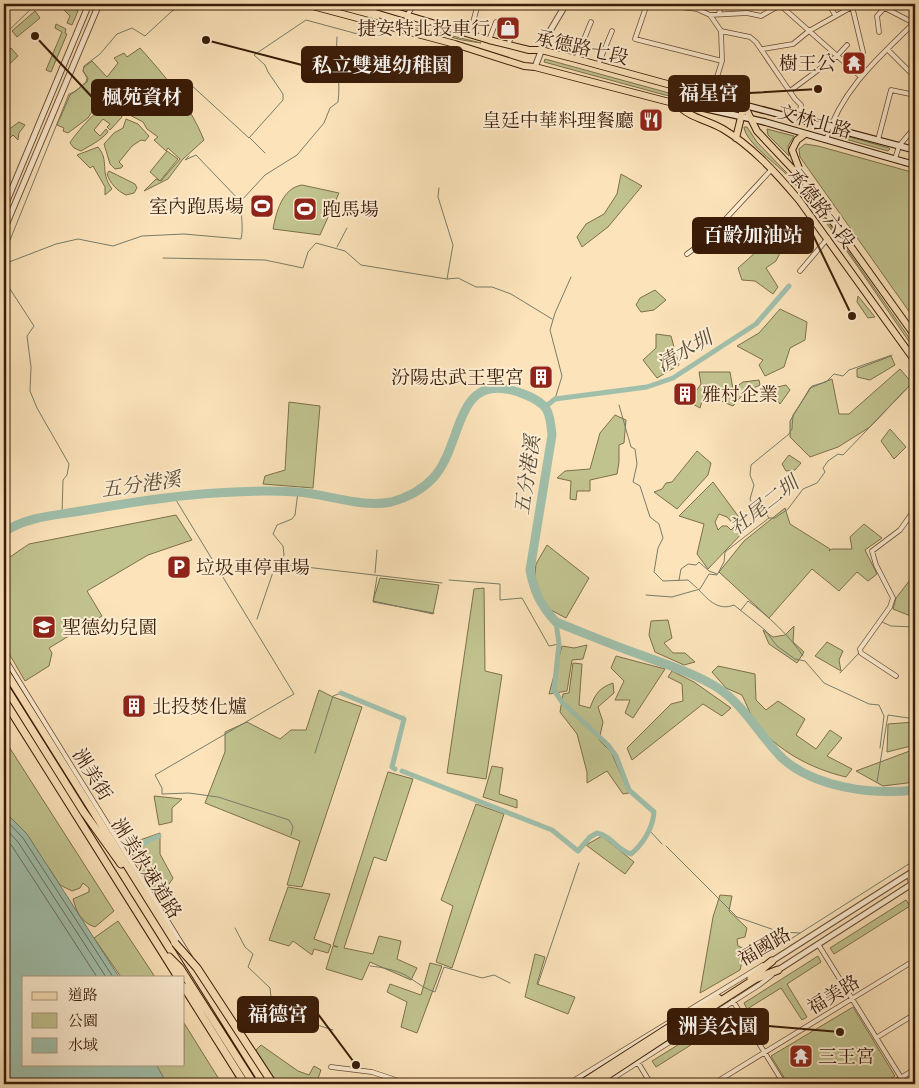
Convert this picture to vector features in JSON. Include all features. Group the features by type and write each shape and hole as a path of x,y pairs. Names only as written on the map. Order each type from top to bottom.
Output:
{"highway":[{"name":"洲美快速道路","path":"4,669 175,943 266,1084"},
{"path":"4,685 83,811 111,852 138,883"},
{"name":"洲美快速道路","path":"4,700 161,947 177,976"},
{"path":"83,811 114,873"},
{"path":"175,943 197,968 273,1084"},
{"path":"161,947 180,968 254,1084"},
{"path":"594,1084 678,1025 761,971 772,961"},
{"path":"581,1084 755,979 778,970"},
{"path":"185,989 245,1084"}],"main road":[{"name":"承德路七段","path":"305,4 324,6 524,66 535,66 676,104"},
{"name":"承德路七段","path":"374,4 470,32 489,40 529,50 541,50 744,105"},
{"name":"文林北路","path":"676,104 750,119 915,165"},
{"name":"承德路六段","path":"676,104 685,113 715,124 736,138 772,169 800,200 915,362"},
{"name":"文林北路","path":"744,105 915,150"},
{"path":"736,138 744,105"},
{"path":"744,105 750,119"},
{"name":"承德路六段","path":"750,119 768,144 803,180 912,325 915,336"},
{"path":"803,180 792,150 797,140 805,134"}],"street":[{"path":"4,208 89,4"},
{"path":"4,230 98,4"},
{"path":"408,14 414,4"},
{"path":"470,32 478,4"},
{"path":"535,66 541,50 566,4"},
{"path":"647,4 635,39 722,61"},
{"path":"657,4 697,9 710,15 721,31 722,61 711,96"},
{"path":"696,4 697,9"},
{"path":"718,14 721,4"},
{"path":"829,4 835,15"},
{"path":"826,140 844,97 914,23 886,5 877,4"},
{"path":"710,15 747,13 761,16 780,5 861,77"},
{"path":"763,50 794,44 808,31 854,5 863,52"},
{"path":"879,32 877,16 886,5"},
{"path":"489,40 496,22"},
{"path":"508,45 517,22"},
{"path":"576,59 591,22"},
{"path":"598,65 612,31"},
{"path":"721,31 750,37 763,50 801,105 798,120"},
{"path":"790,91 837,56 848,45"},
{"path":"888,50 915,77"},
{"path":"878,140 891,90 915,95"},
{"path":"895,159 899,146 915,127"},
{"path":"687,254 706,240 772,169"},
{"path":"12,189 19,192"},
{"path":"800,271 828,238"},
{"path":"896,676 862,653 860,649 890,607 893,598 876,565 872,552 900,530 915,508"},
{"name":"洲美街","path":"4,657 165,914 266,1084"},
{"name":"福國路","path":"627,1047 750,971 772,961 915,870"},
{"path":"909,874 915,878"},
{"path":"909,874 915,893"},
{"name":"福國路","path":"638,1063 759,985 778,970 913,884"},
{"path":"818,944 905,1084"},
{"name":"福美路","path":"713,1084 915,960"},
{"path":"733,1001 784,1084"},
{"path":"876,1038 915,1014"},
{"path":"568,1084 627,1047 651,1084"},
{"path":"604,1084 638,1063"},
{"path":"331,1067 372,1072 408,1084"},
{"path":"891,1084 915,1069"}],"green space":[{"path":"65,4 78,11 72,25 67,23 70,16 63,9"},
{"path":"35,11 40,18 17,37 12,31"},
{"path":"379,18 481,43 462,40"},
{"path":"56,24 66,29 65,33 67,34 51,72 46,70 62,32 55,28"},
{"path":"11,48 18,56 4,69 6,65 4,54"},
{"path":"140,48 168,80 184,103 204,140 183,159 168,179 144,191 156,179 161,181 180,159 168,148 166,151 154,140 158,137 147,129 143,122 124,112 110,95 117,89 109,80 100,88 108,99 107,105 93,110 88,118 68,133 63,131 64,128 57,125 70,95 87,82 88,78 83,71 84,67 92,61 107,77 118,63 114,58 124,53 127,57"},
{"path":"545,59 698,101 665,95 544,62"},
{"path":"111,106 116,107 122,117 110,130 107,127 110,124 103,119 94,130 100,136 106,129 108,132 105,135 81,151 74,148 70,143 74,136 96,113"},
{"path":"126,119 138,124 149,136 145,141 141,140 132,146 119,162 123,166 115,169 110,164 104,144 114,133 123,128"},
{"path":"19,122 25,125 19,133 18,140 13,135 4,144 4,133"},
{"path":"744,127 747,127 757,142 810,197 915,346 915,350 823,218 789,177 750,139"},
{"path":"767,129 794,136 788,146 789,156 768,135"},
{"path":"839,134 890,149 888,151 838,137"},
{"path":"805,144 915,173 915,315 913,317 800,157 799,149"},
{"path":"98,147 102,152 106,177 112,189 105,195 105,187 93,166 90,168 77,155"},
{"path":"167,151 178,159 160,181 150,172"},
{"path":"109,171 135,184 137,188 134,193 126,195 117,189 108,177"},
{"path":"621,174 642,186 608,227 582,247 577,237 586,224 604,214 617,194"},
{"name":"跑馬場","path":"302,185 339,193 320,235 273,229 281,202 289,191"},
{"path":"774,236 784,245 776,261 766,268 778,287 773,294 755,281 742,280 738,268"},
{"path":"655,290 666,300 654,310 641,312 636,305 640,298"},
{"path":"858,296 875,317 868,318 857,302"},
{"path":"780,309 807,322 805,340 790,348 784,367 765,376 759,365 763,360 737,346 759,333"},
{"path":"656,334 671,336 679,365 657,378 643,360 656,348"},
{"path":"891,356 895,365 870,380 857,377 857,369"},
{"path":"900,369 912,383 870,427 838,447 810,457 790,437 790,421 810,388 832,379 839,414 849,414"},
{"path":"699,372 730,372 733,389 743,382 759,380 760,385 745,392 733,406 716,399 703,398 700,408 689,402 701,384"},
{"path":"786,385 790,390 780,404 769,389"},
{"path":"289,402 320,406 313,488 263,484 265,476 285,470"},
{"path":"615,415 626,420 624,443 619,445 617,474 590,480 590,491 577,491 576,500 570,499 571,481 557,478 565,471 590,469 600,433"},
{"path":"890,429 906,447 894,459 881,441"},
{"path":"697,451 711,463 708,475 677,509 654,492 662,489 666,483 672,482"},
{"path":"789,455 801,463 795,470 786,471 782,464"},
{"path":"713,482 747,528 708,569 697,554 704,524 679,516","holes":["719,514 727,517 735,526 731,530 727,526 722,526 718,530 715,522"]},
{"path":"785,508 790,524 830,549 829,551 832,549 852,549 850,537 864,524 882,538 865,550 877,574 868,581 857,572 839,591 812,569 769,618 719,572 744,541"},
{"path":"176,515 192,540 148,555 87,591 102,616 49,648 52,653 49,666 25,681 4,645 4,561 29,544"},
{"path":"547,545 589,578 566,618 545,607 534,582 536,564"},
{"path":"380,578 439,585 433,614 373,601"},
{"path":"910,580 915,584 915,615 913,617 893,609 896,598"},
{"path":"484,588 485,671 502,675 486,779 447,773 474,589"},
{"path":"668,620 672,638 664,643 673,653 685,653 695,662 684,665 655,652 649,635 651,621"},
{"path":"794,626 793,642 804,652 797,663 769,644 763,630 773,637 785,635"},
{"path":"827,642 843,651 839,660 841,671 815,656"},
{"path":"587,645 583,659 572,660 567,691 549,694 562,646 574,648"},
{"path":"616,656 665,669 633,718 625,713 630,700 615,700 624,681 611,668"},
{"path":"573,663 582,664 579,705 590,708 598,692 613,683 614,693 598,707 603,722 599,740 611,752 629,793 623,794 607,771 587,783 587,772 577,734 560,712 563,694 569,693"},
{"path":"718,666 755,674 756,700 766,710 778,701 805,719 796,735 816,749 830,730 842,738 827,756 852,769 846,777 808,764 774,742 755,722 742,695 726,688 712,672"},
{"path":"672,671 694,682 731,708 722,716 703,704 632,760 627,748 671,704 683,701 682,684 668,677"},
{"path":"319,690 362,707 302,887 287,885 300,841 205,803 225,752 225,732 247,722 280,739 291,730 306,730"},
{"path":"915,722 915,745 887,752 888,724"},
{"path":"4,739 114,911 95,927 80,916 73,899 89,892 89,888 83,883 80,888 72,891 60,885 49,868 44,866 39,853 5,813"},
{"path":"915,749 915,782 883,786 856,771"},
{"path":"492,766 503,768 499,794 517,800 517,808 483,797"},
{"path":"388,772 413,779 386,861 374,857 344,948 373,954 379,936 401,941 397,959 417,968 411,980 370,962 362,980 326,969 333,946 338,947 333,945"},
{"path":"154,796 182,799 172,808 172,822 159,825"},
{"path":"476,804 504,814 452,968 436,962 453,906 441,900"},
{"path":"160,833 160,854 173,878 166,889 172,907 166,911 131,852 140,840"},
{"path":"602,836 634,862 625,874 586,845"},
{"path":"288,887 330,894 314,939 331,945 328,953 314,949 312,955 293,941 289,946 269,940"},
{"path":"720,895 732,896 729,911 747,928 745,937 737,939 738,946 745,949 740,970 700,993 713,917"},
{"path":"906,900 910,906 834,954 830,948"},
{"path":"118,921 154,976 120,976 94,938"},
{"path":"535,954 545,957 537,984 575,997 568,1014 525,997"},
{"path":"818,956 821,962 787,984 807,1017 802,1020 781,988 747,1009 744,1003"},
{"path":"430,963 442,966 417,1033 401,1027 407,1002 387,992 390,984 421,995"},
{"path":"853,1007 895,1076 882,1084 788,1084 771,1056"},
{"path":"731,1012 735,1017 656,1067 652,1061"},
{"path":"185,1025 222,1084 165,1084 156,1066 185,1066"},
{"path":"261,1045 298,1071 309,1075 314,1066 321,1070 316,1084 278,1084 256,1050"}],"water":[{"path":"4,811 27,834 118,976 22,976 22,1066 157,1066 167,1084 7,1084 4,1079"}],"waterway":[{"path":"4,35 36,4"},
{"path":"4,255 69,94 76,91 86,82 87,78 83,71 84,66 100,54 117,34 132,28 145,36 172,11 185,5 200,4"},
{"path":"189,83 249,138 283,100 283,94 265,65 254,55 306,20 365,36"},
{"path":"241,201 265,175 297,155 324,123 330,108 338,102 337,37"},
{"path":"250,138 265,153"},
{"path":"4,264 56,244 78,239 113,246 142,236 184,234 241,239 242,203 196,155 185,160 189,156"},
{"path":"439,188 438,197 453,245 447,279 458,278 476,287 492,287 511,294 552,319"},
{"path":"337,247 347,228"},
{"path":"163,258 265,260 303,268 308,252 316,243 345,251 361,265 447,279"},
{"path":"555,399 562,376 550,330 555,313 571,277"},
{"name":"清水圳","path":"545,407 555,399 647,387 673,378 756,324 789,286"},
{"path":"10,289 34,326 27,336 31,367 30,391 37,408 69,464 67,475 63,480 62,514"},
{"path":"769,518 761,507 752,503 750,499 754,485 750,475 751,465 789,434 792,429 793,415 812,386 826,382 834,374 843,376 849,370 892,355"},
{"name":"社尾二圳","path":"646,595 672,597 700,589 709,574 717,575 724,562 725,552 769,518 775,518 788,509 803,489 817,483 825,472 823,468 828,461 838,454 843,455 910,385"},
{"name":"五分港溪","path":"4,532 33,519 191,495 270,491 309,493 356,502 391,502 414,493 433,478 451,446 464,412 473,399 485,390 502,388 534,398 544,406 549,415 552,435 530,570 539,598 556,622 700,678 718,688 736,703 782,758 795,768 811,776 828,783 863,790 915,790"},
{"path":"619,405 631,447 635,449 637,464 633,482 640,486 650,517 659,524 663,538 658,548 654,572 663,581 688,580 697,588"},
{"path":"257,619 273,572 284,555 283,546 273,534 277,525 292,519 295,515 298,492"},
{"path":"173,495 294,694 155,775 162,788 162,794 189,793 218,797 289,820 293,827 291,835"},
{"path":"375,573 377,550"},
{"path":"679,580 681,569 688,564 696,565 699,562 709,571 717,574"},
{"path":"280,564 442,583"},
{"path":"377,577 373,602 434,613"},
{"path":"449,580 500,584 500,600 522,598 549,646 559,644"},
{"path":"699,590 719,606 729,607 734,605 765,630 777,646 795,659 805,661 824,683 869,704 879,705 884,716 880,748"},
{"path":"741,610 748,601 778,626 803,656"},
{"path":"402,771 552,830 578,851 590,837 597,833 607,837 631,854 643,841 649,830 654,812 629,790 616,756 608,745 562,702 554,690 559,644 556,622"},
{"path":"880,624 882,622 891,626 915,627"},
{"path":"840,673 859,653"},
{"path":"315,753 333,696 341,693"},
{"path":"341,693 404,719 392,767 395,769"},
{"path":"877,782 888,715 915,719"},
{"path":"400,720 404,716"},
{"path":"649,830 662,844"},
{"path":"134,852 147,841 159,836"},
{"path":"666,846 737,917 780,932 800,933"},
{"path":"764,956 915,860"},
{"path":"538,984 579,863"},
{"path":"235,928 245,947 253,954 248,967 270,988 271,997 284,1009 288,1002 314,1024 333,1030"},
{"path":"370,966 402,973 425,988 435,992 444,967 482,978 494,975 510,983"}],"place":[{"name":"捷安特北投車行","path":"508,28"},
{"name":"楓苑資材","path":"35,36"},
{"name":"私立雙連幼稚園","path":"206,40"},
{"name":"樹王公","path":"854,63"},
{"name":"福星宮","path":"818,89"},
{"name":"皇廷中華料理餐廳","path":"651,120"},
{"name":"室內跑馬場","path":"262,206"},
{"name":"跑馬場","path":"305,209"},
{"name":"百齡加油站","path":"852,316"},
{"name":"汾陽忠武王聖宮","path":"541,377"},
{"name":"雅村企業","path":"685,394"},
{"name":"垃圾車停車場","path":"179,567"},
{"name":"聖德幼兒園","path":"44,627"},
{"name":"北投焚化爐","path":"134,706"},
{"name":"洲美公園","path":"840,1032"},
{"name":"三王宮","path":"801,1056"},
{"name":"福德宮","path":"356,1065"}]}
